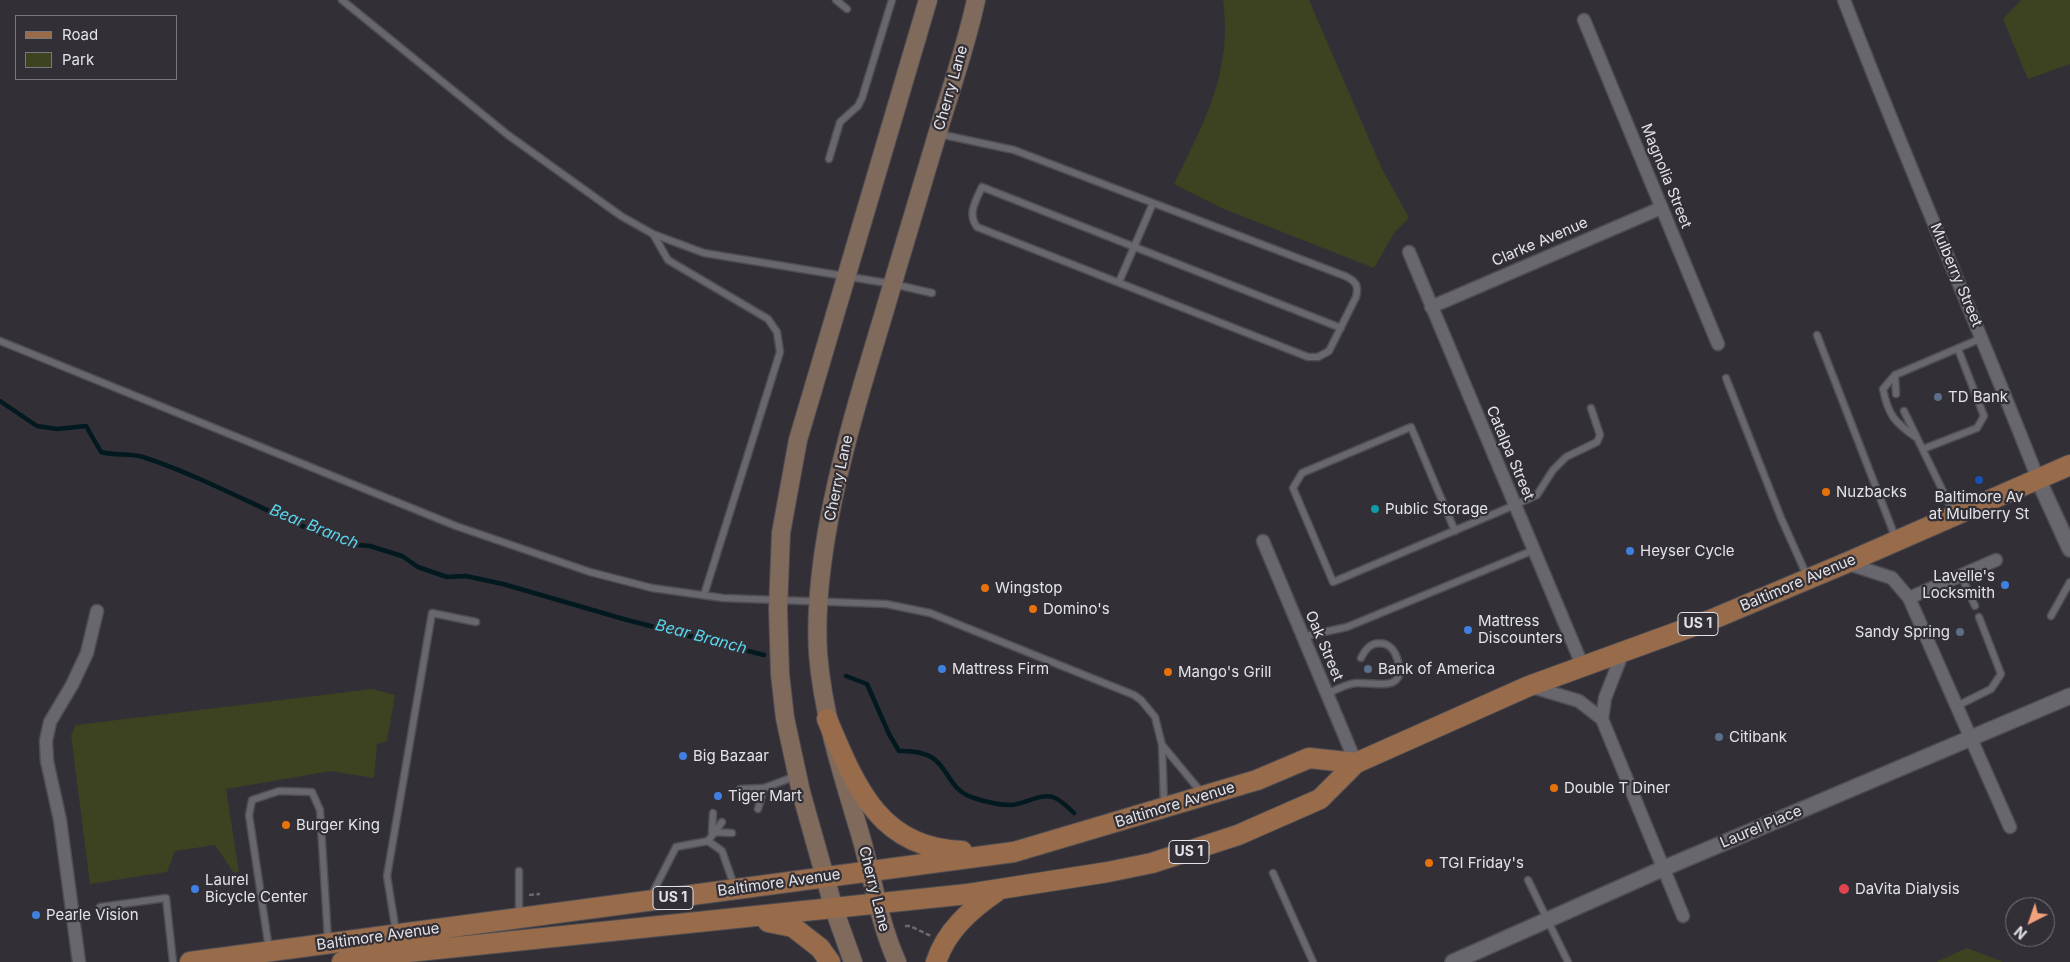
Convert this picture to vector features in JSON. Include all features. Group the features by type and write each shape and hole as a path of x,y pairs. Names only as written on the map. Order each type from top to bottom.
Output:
{"main road":[{"name":"Cherry Lane","path":"897,962 876,905 869,871 827,718 822,693 818,650 819,602 828,531 846,442 976,0"},
{"path":"853,962 834,909 798,776 782,699 778,600 781,533 798,440 924,2"},
{"name":"Baltimore Avenue","path":"190,962 328,944 397,944 520,929 746,918 876,905 1000,890 1152,863 1229,838 1320,799 1356,763 1530,686 1713,619 1846,564 1896,540 2070,465"},
{"path":"827,718 848,766 865,798 895,832 908,839 935,848 1014,852"},
{"name":"Baltimore Avenue","path":"520,929 649,901 1014,852 1257,780 1309,758 1356,763"},
{"path":"936,962 958,923 975,907 1000,890"},
{"path":"746,918 792,927 820,948 830,962"},
{"name":"Baltimore Avenue","path":"342,962 397,944"}],"street":[{"name":"Mulberry Street","path":"1844,0 1897,136 1983,338 2038,479 2070,549"},
{"name":"Magnolia Street","path":"1584,20 1718,344"},
{"name":"Clarke Avenue","path":"1431,307 1661,208"},
{"name":"Catalpa Street","path":"1408,252 1583,667"},
{"name":"Oak Street","path":"1263,541 1356,763"},
{"path":"1909,598 1996,560"},
{"path":"1846,564 1892,578 1909,598 2010,827"},
{"path":"79,962 60,820 47,760 46,741 50,722 72,685 86,653 98,610"},
{"path":"1623,652 1605,698 1602,718 1662,869 1683,916"},
{"path":"1530,686 1579,701 1602,718"},
{"name":"Laurel Place","path":"1453,962 1662,869 2070,696"}],"lane":[{"path":"342,0 508,134 620,216 653,234 704,253 893,284 932,293"},
{"path":"836,0 847,9"},
{"path":"829,159 840,122 858,106 862,98 892,0"},
{"path":"938,134 1014,150 1354,280 1358,289 1356,297 1341,328 1329,351 1318,358 1308,357 977,227 972,221 972,208 982,187 1341,328"},
{"path":"1119,282 1153,203"},
{"path":"653,234 668,260 768,319 777,332 780,352 704,595"},
{"path":"1817,335 1896,540"},
{"path":"1918,439 1898,425 1887,408 1882,389 1895,375 1983,338"},
{"path":"0,341 456,526 590,572 652,588 704,595 886,604 930,613 1134,695 1148,706 1154,716 1162,745 1164,809"},
{"path":"1923,449 1977,428 1984,416 1958,349"},
{"path":"1895,375 1896,394"},
{"path":"1726,378 1781,518 1808,579"},
{"path":"1455,531 1411,427 1302,473 1293,488 1333,582 1455,531 1537,495 1544,488 1549,475 1566,457 1598,442 1600,435 1591,408"},
{"path":"1904,412 1955,516"},
{"path":"1302,637 1347,627 1534,550"},
{"path":"1961,575 1975,606"},
{"path":"2051,616 2070,582"},
{"path":"397,944 388,876 432,613 476,622"},
{"path":"1957,706 1991,689 2001,674 1979,616"},
{"path":"1327,694 1354,683 1380,686 1391,684 1398,677 1400,667 1394,651 1386,644 1373,644 1366,649 1361,658"},
{"path":"1354,683 1357,675"},
{"path":"1162,745 1205,796"},
{"path":"748,798 764,788 798,776"},
{"path":"740,789 764,788"},
{"path":"758,809 764,788"},
{"path":"269,952 249,815 252,800 279,791 312,792 320,810 328,944"},
{"path":"708,841 712,832 713,813"},
{"path":"712,832 722,822"},
{"path":"712,832 732,833"},
{"path":"649,901 676,847 708,841 722,852 736,889"},
{"path":"519,871 520,929"},
{"path":"1273,873 1313,962"},
{"path":"1528,880 1568,962"},
{"path":"100,907 166,898 173,962"}],"path":[{"path":"525,896 540,894"},
{"path":"905,926 910,926 934,937"}],"green space":[{"path":"1223,0 1309,0 1382,169 1409,218 1394,233 1374,268 1224,209 1174,184 1205,118 1220,74 1225,26"},
{"path":"2021,0 2070,0 2070,64 2028,79 2003,19"},
{"path":"372,689 395,695 387,741 377,744 374,778 331,771 226,789 239,872 234,873 215,845 175,851 167,872 90,884 71,735 76,725"},
{"path":"1967,948 2003,962 1936,962"}],"waterway":[{"name":"Bear Branch","path":"0,401 37,426 57,429 86,426 101,452 143,457 169,466 295,523 347,544 370,546 402,556 418,567 447,577 466,576 503,584 627,620 764,655"},
{"name":"Bear Branch","path":"846,676 867,684 889,734 899,751 917,752 929,756 938,762 955,786 963,793 983,801 1007,805 1048,796 1062,802 1074,813"}],"place":[{"name":"TD Bank","path":"1938,397"},
{"name":"Baltimore Av at Mulberry St","path":"1979,480"},
{"name":"Nuzbacks","path":"1826,492"},
{"name":"Public Storage","path":"1375,509"},
{"name":"Heyser Cycle","path":"1630,551"},
{"name":"Lavelle's Locksmith","path":"2005,585"},
{"name":"Wingstop","path":"985,588"},
{"name":"Domino's","path":"1033,609"},
{"name":"Mattress Discounters","path":"1468,630"},
{"name":"Sandy Spring","path":"1960,632"},
{"name":"Mattress Firm","path":"942,669"},
{"name":"Bank of America","path":"1368,669"},
{"name":"Mango's Grill","path":"1168,672"},
{"name":"Citibank","path":"1719,737"},
{"name":"Big Bazaar","path":"683,756"},
{"name":"Double T Diner","path":"1554,788"},
{"name":"Tiger Mart","path":"718,796"},
{"name":"Burger King","path":"286,825"},
{"name":"TGI Friday's","path":"1429,863"},
{"name":"Laurel Bicycle Center","path":"195,889"},
{"name":"DaVita Dialysis","path":"1844,889"},
{"name":"Pearle Vision","path":"36,915"}]}
